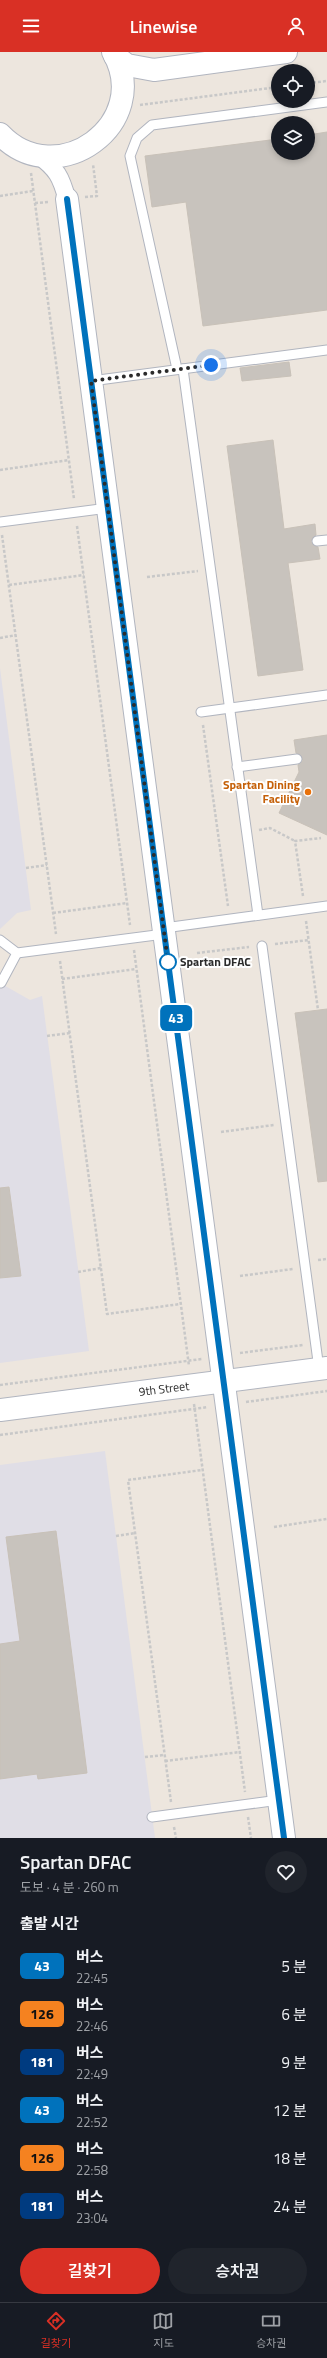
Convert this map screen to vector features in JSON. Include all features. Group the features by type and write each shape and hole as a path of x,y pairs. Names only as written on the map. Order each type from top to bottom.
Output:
{"main road":[{"path":"121,96 140,76 154,70 286,52"},
{"path":"114,54 127,65 154,70"},
{"path":"0,134 34,160 79,151 96,141 108,129 116,114 121,96 122,79 114,54"},
{"path":"67,199 284,1838"},
{"name":"9th Street","path":"0,1410 323,1368"}],"street":[{"path":"67,199 66,179 70,165 79,151"},
{"path":"34,160 53,166 61,179 67,199"}],"lane":[{"path":"258,915 210,570 180,369 130,156 137,138 152,126 327,102"},
{"path":"91,381 327,350"},
{"path":"0,522 108,508"},
{"path":"317,541 327,540"},
{"path":"201,712 327,695"},
{"path":"237,767 297,759"},
{"path":"0,940 17,953 132,938 230,919 327,906"},
{"path":"262,946 316,1344 323,1368"},
{"path":"0,984 17,953"},
{"path":"152,1817 279,1800"}],"path":[{"path":"315,82 327,81"},
{"path":"34,160 33,191 251,1838"},
{"path":"0,196 33,191"},
{"path":"0,470 69,460"},
{"path":"147,577 210,570"},
{"path":"9,585 84,575"},
{"path":"0,638 16,636"},
{"path":"201,712 230,919"},
{"path":"246,832 270,828 295,841"},
{"path":"26,868 47,865"},
{"path":"53,913 127,903"},
{"path":"62,979 136,969"},
{"path":"47,1036 70,1033"},
{"path":"221,1132 286,1123"},
{"path":"240,1276 306,1267"},
{"path":"78,1272 101,1268"},
{"path":"0,1385 316,1344"},
{"path":"0,1435 327,1391"},
{"path":"176,1838 128,1480 202,1470"},
{"path":"274,1527 327,1519"},
{"path":"116,1536 135,1533"},
{"path":"166,1762 240,1752"},
{"path":"144,1757 164,1755"}],"shaded area":[{"path":"0,668 31,910 17,913 0,929"},
{"path":"0,983 30,1000 42,996 89,1351 0,1363"},
{"path":"105,1451 155,1838 0,1838 0,1465"}],"building":[{"path":"327,132 327,310 203,326 186,202 152,207 145,156 271,140 271,160 315,160 315,134"},
{"path":"289,362 291,376 242,381 240,368"},
{"path":"273,440 284,529 315,524 316,535 312,538 311,542 314,546 318,547 320,559 288,563 303,670 258,676 227,446"},
{"name":"Spartan Dining Facility","path":"327,735 327,835 279,813 299,772 298,765 303,761 301,755 296,753 294,740"},
{"path":"327,1009 327,1181 318,1182 295,1013"},
{"path":"9,1187 21,1276 0,1278 0,1188"},
{"path":"56,1531 87,1773 38,1779 37,1774 0,1779 0,1644 20,1641 6,1537"}],"bus line":[{"name":"43","path":"67,199 284,1838"}],"place":[{"name":"Spartan Dining Facility","path":"308,792"},
{"name":"Spartan DFAC","path":"168,962"}],"route":[{"path":"168,962 91,381 211,365"}]}
